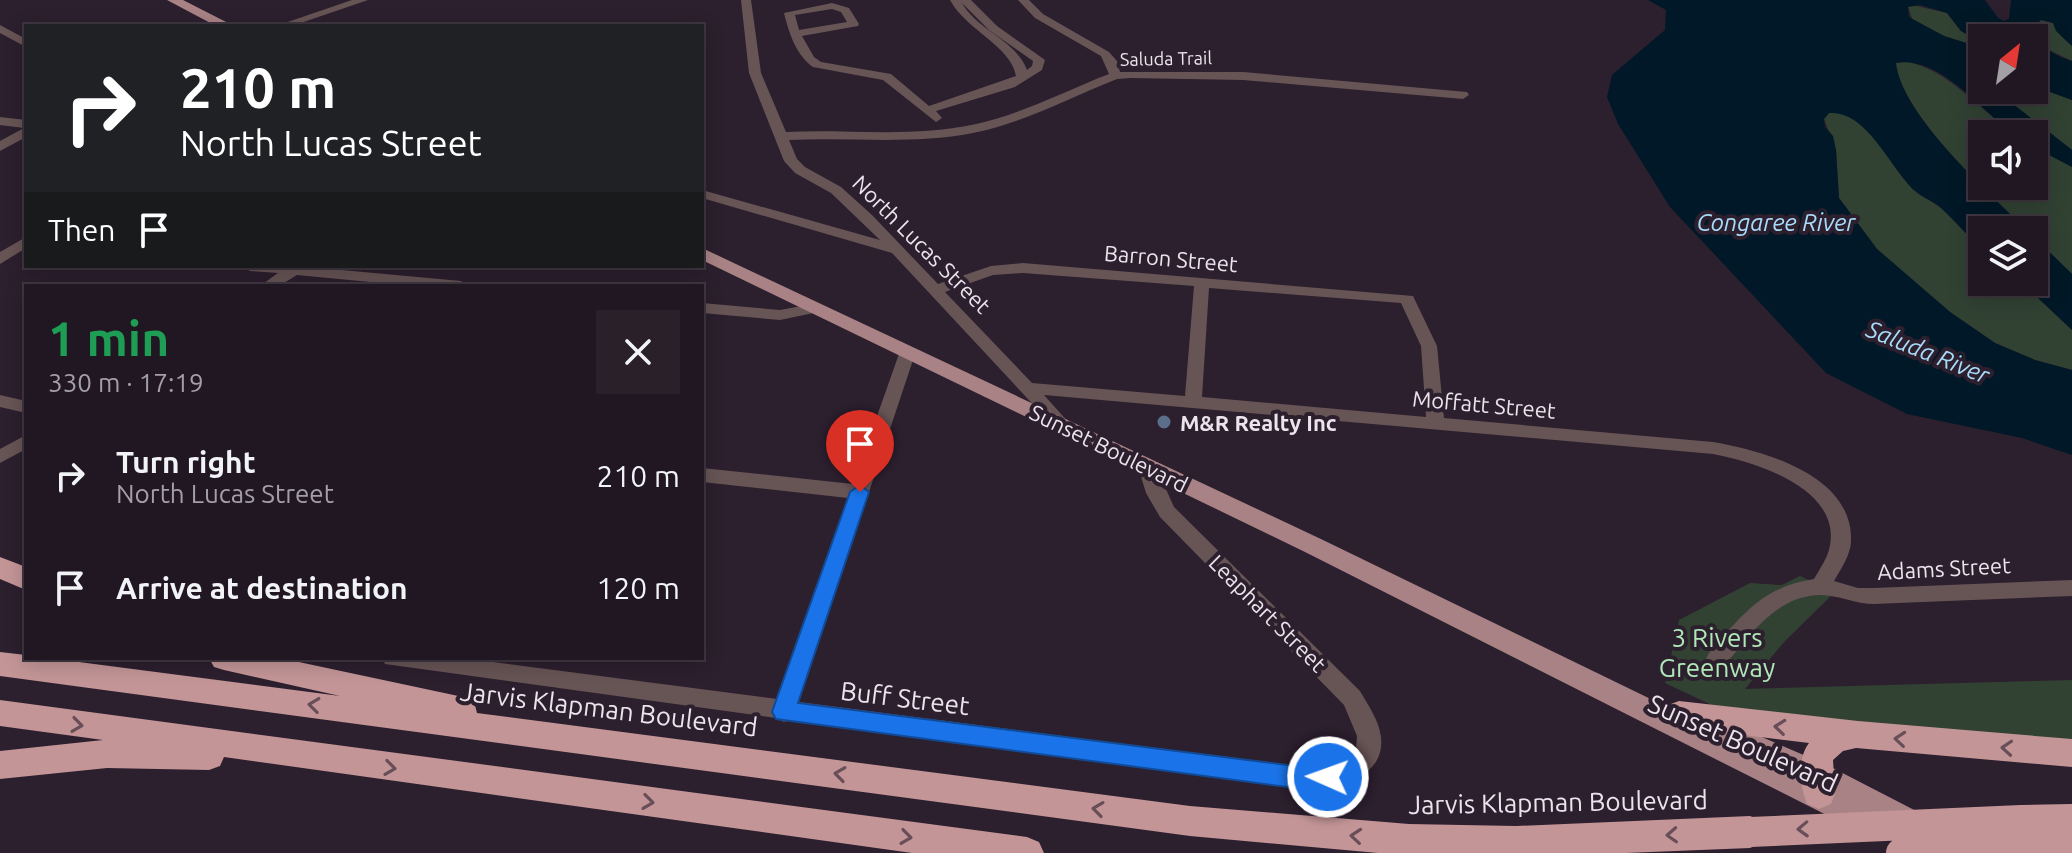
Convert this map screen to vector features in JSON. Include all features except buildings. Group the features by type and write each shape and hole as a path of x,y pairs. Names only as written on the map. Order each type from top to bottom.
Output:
{"highway":[{"path":"0,567 24,578"},
{"path":"233,660 614,744"},
{"name":"Jarvis Klapman Boulevard","path":"0,664 1190,821 1409,840 1516,842 2072,819"},
{"path":"0,713 1027,853"},
{"path":"1679,714 1858,735 2072,753"},
{"path":"1818,784 1817,755 1825,744 1858,735"},
{"path":"0,765 107,754 332,760"},
{"path":"1912,849 2072,847"}],"main road":[{"path":"173,0 223,24"},
{"name":"Sunset Boulevard","path":"704,254 1515,646 1966,853"},
{"name":"Sunset Boulevard","path":"1515,646 1568,665 1679,714 1818,784 1912,849"}],"street":[{"path":"287,24 363,0"},
{"name":"North Lucas Street","path":"746,0 755,73 795,166 836,190 867,218 1061,424"},
{"path":"955,0 970,24 1015,55 1022,68 1022,78"},
{"path":"927,110 1022,78 1038,68 1039,60 993,28 965,0"},
{"path":"1023,0 1039,16 1105,54 1111,61 1115,76"},
{"path":"795,34 854,24 845,10 832,6 789,13 795,34 809,59 817,65 887,77 954,132"},
{"path":"0,28 22,41"},
{"path":"0,42 22,41"},
{"name":"Saluda Trail","path":"782,136 892,136 954,132 996,124 1115,76 1165,73 1243,76 1463,95"},
{"path":"0,121 24,124"},
{"path":"0,147 24,132"},
{"path":"704,195 894,249"},
{"path":"0,244 24,245"},
{"path":"0,259 24,245"},
{"path":"271,284 297,268 443,284"},
{"name":"Barron Street","path":"935,290 982,273 1012,268 1407,299 1429,346 1435,423"},
{"path":"1193,402 1202,283"},
{"path":"704,308 780,315 817,308"},
{"path":"784,712 908,351"},
{"name":"Moffatt Street","path":"1028,388 1713,448 1747,454 1775,463 1812,488 1838,519 1840,547 1821,586"},
{"path":"0,401 24,407"},
{"path":"0,446 24,431"},
{"path":"0,457 24,442"},
{"name":"Leaphart Street","path":"1147,467 1167,512 1352,698 1368,724 1371,742 1360,764"},
{"path":"704,475 860,492"},
{"path":"1717,659 1761,608 1802,589 1821,586"},
{"name":"Adams Street","path":"1821,586 1858,596 2072,588"},
{"name":"Buff Street","path":"407,660 1295,777 1328,777 1345,773 1360,764"}],"green space":[{"path":"1912,5 1947,13 1968,35 1968,44 1913,21 1908,7"},
{"path":"2041,20 2053,23 2072,46 2072,61 2048,49 2048,24 2037,24"},
{"path":"1905,61 1936,73 1968,96 1968,104 1978,104 1997,120 1968,120 1968,172 1930,129 1901,83 1895,62"},
{"path":"2048,91 2072,100 2072,150 2048,131 2048,120 2034,120 2013,104 2048,104"},
{"path":"1838,112 1862,125 1906,181 1942,209 1968,236 1968,296 2036,296 2072,330 2072,370 2035,360 1995,343 1950,312 1877,249 1839,198 1836,150 1824,119 1829,113"},
{"path":"2048,154 2072,167 2072,274 2048,251 2048,216 2013,216 1996,200 2048,200"},
{"name":"3 Rivers Greenway","path":"1800,576 1835,592 1784,642 1745,689 2072,680 2072,743 1737,717 1665,683 1679,620 1750,583 1782,585"}],"water":[{"name":"Congaree River","path":"1648,0 1985,0 1998,18 2004,21 2009,19 2011,0 2072,0 2072,46 2056,31 2053,23 2041,20 2037,24 1968,24 1968,35 1947,13 1920,5 1908,7 1909,17 1944,36 1968,44 1968,95 1948,78 1909,63 1896,63 1902,84 1930,129 1968,173 1968,200 1996,200 2012,216 1968,216 1968,235 1938,206 1915,191 1877,142 1855,121 1829,113 1824,119 1836,150 1839,198 1877,249 1950,312 1995,343 2035,360 2072,370 2072,455 2022,438 1907,414 1826,373 1670,207 1618,124 1607,97 1612,75 1665,30 1666,10"},
{"name":"Congaree River","path":"2048,49 2072,61 2072,100 2048,91"},
{"name":"Congaree River","path":"1978,104 2013,104 2034,120 1996,120"},
{"name":"Congaree River","path":"2048,131 2072,150 2072,167 2048,154"},
{"path":"2048,251 2072,274 2072,330 2036,296 2048,296"}],"place":[{"name":"M&R Realty Inc","path":"1164,422"}],"route":[{"path":"860,492 784,712 1295,777 1328,777"}],"water label":[{"name":"Saluda River","path":"1928,352"}]}
